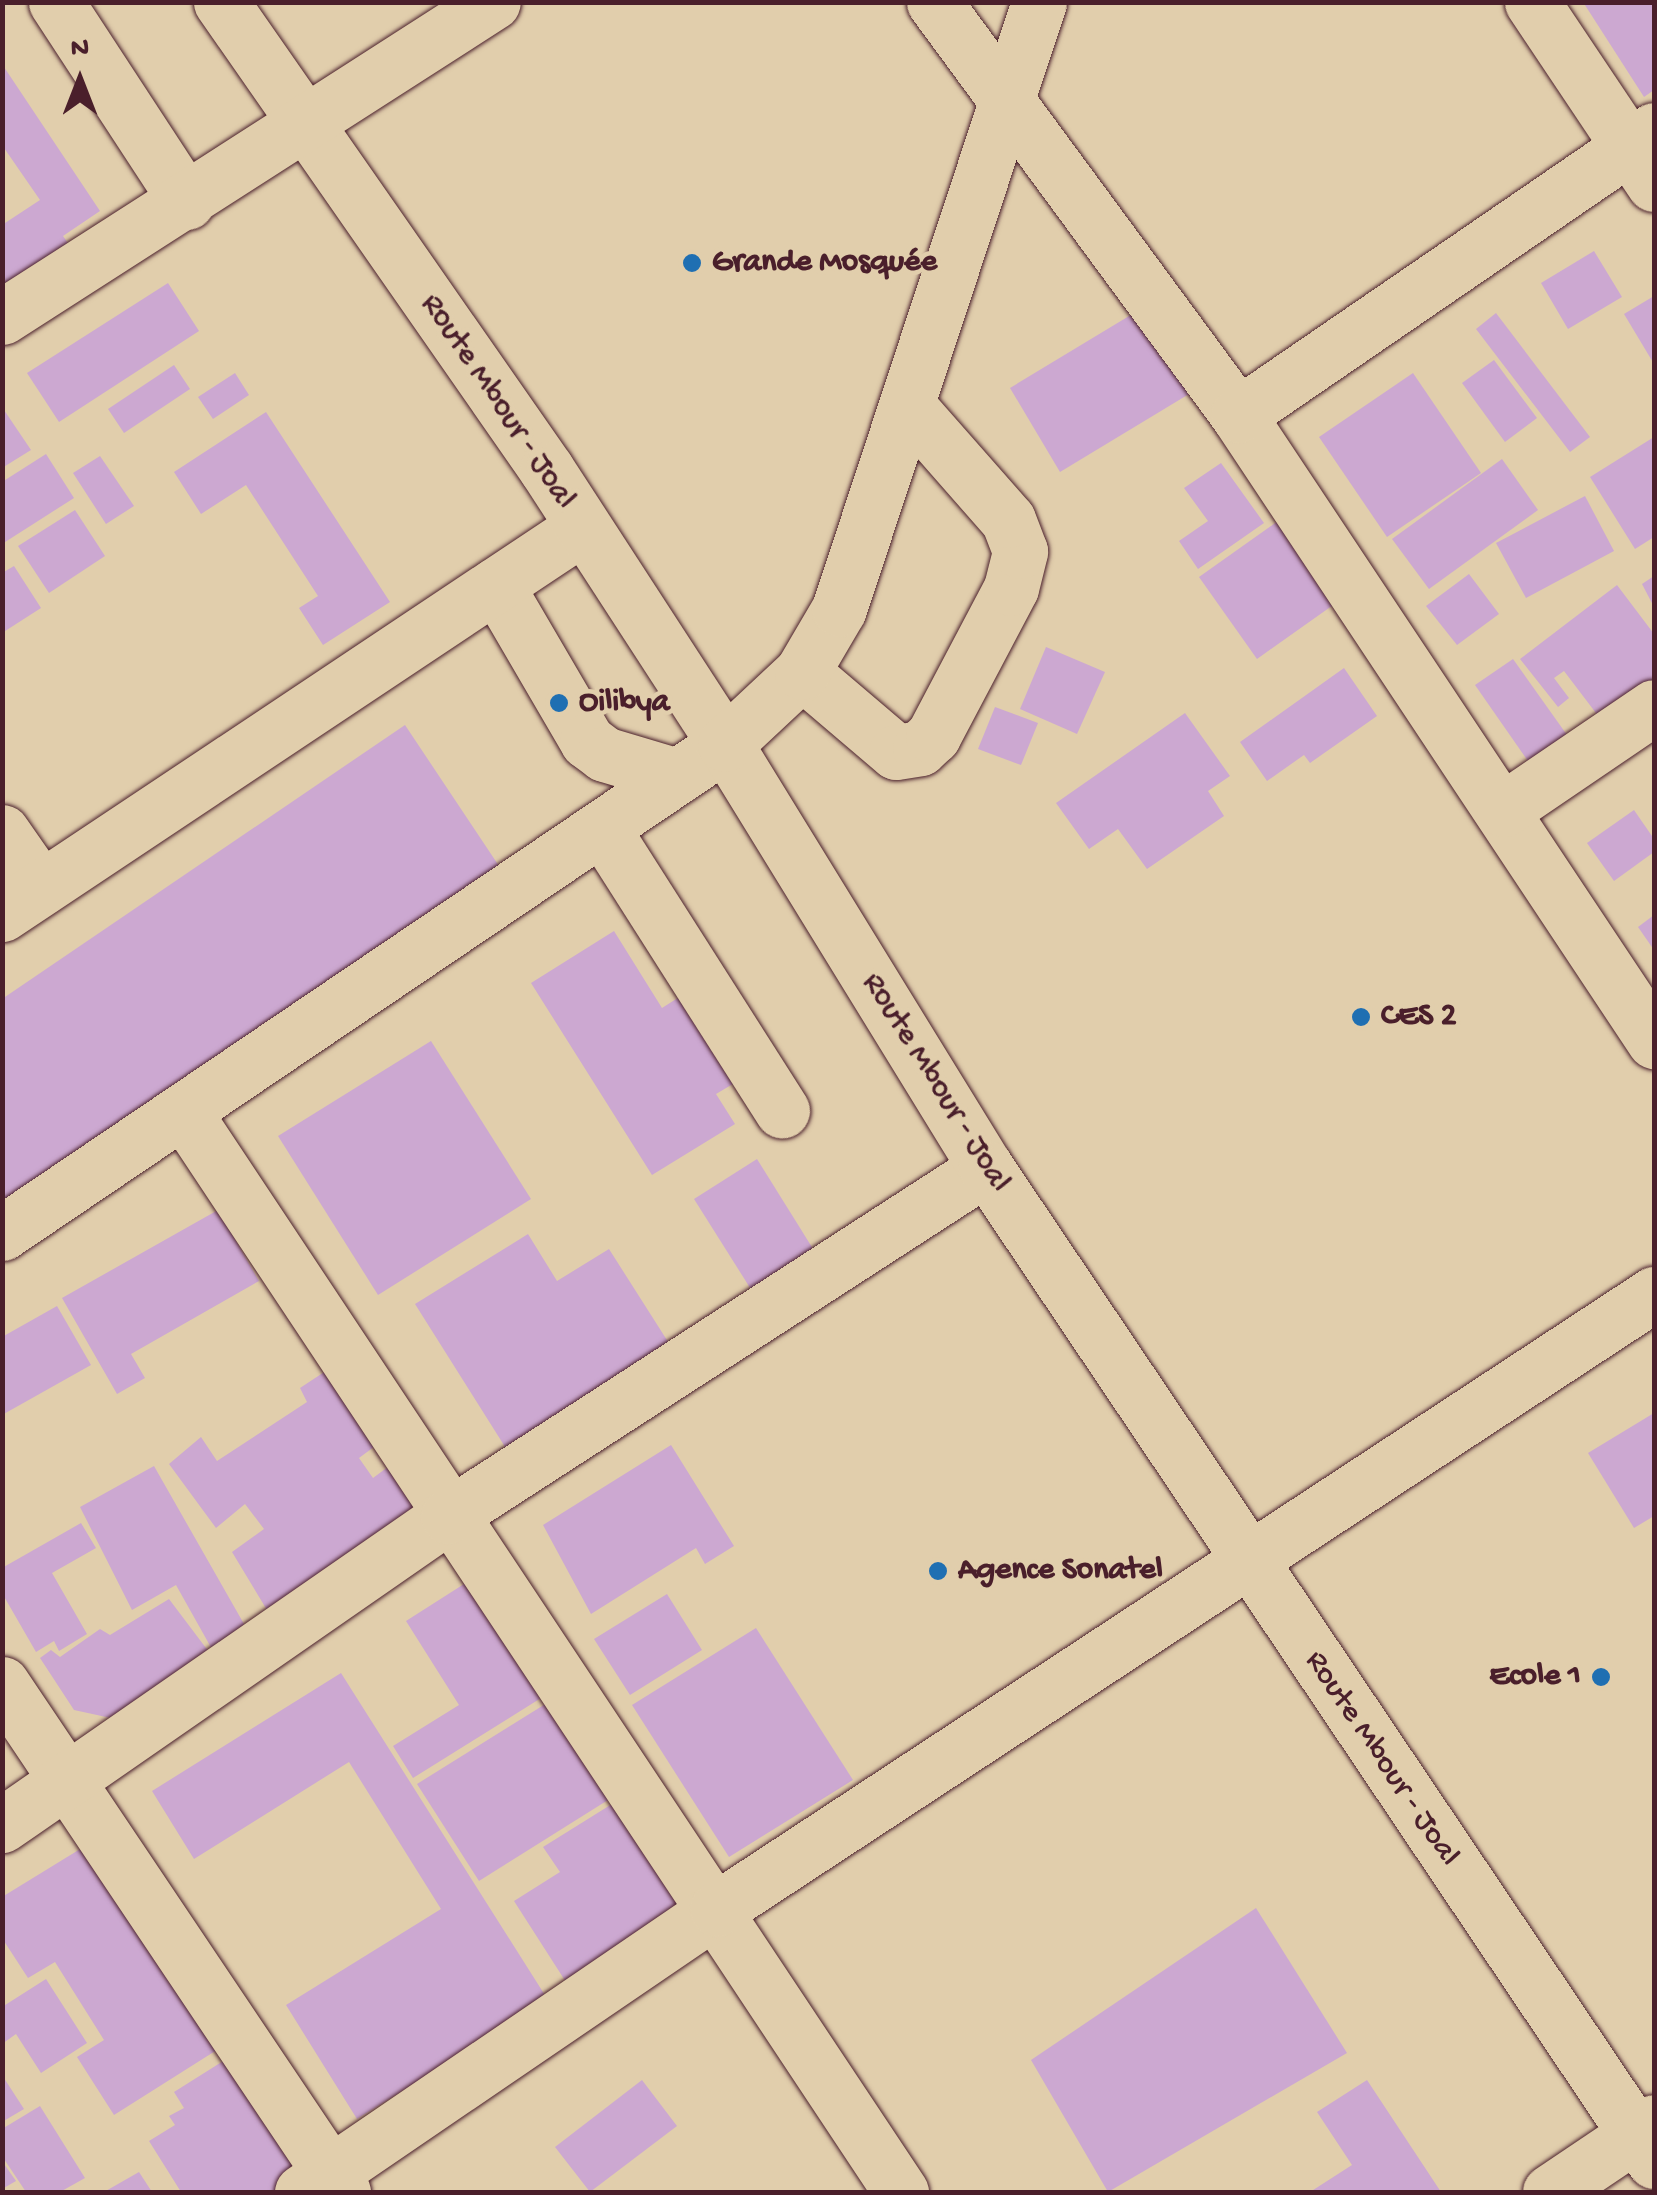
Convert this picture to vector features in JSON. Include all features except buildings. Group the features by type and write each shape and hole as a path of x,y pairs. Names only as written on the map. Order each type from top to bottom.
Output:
{"street":[{"path":"56,2 187,202"},
{"name":"Route Mbour - Joal","path":"221,2 726,744 986,1168 1245,1558 1648,2138"},
{"path":"2,317 306,128 493,2"},
{"path":"934,2 1005,105 1238,415 1504,809 1654,1041"},
{"path":"2,1233 726,744 802,672 839,609 1039,2"},
{"path":"1238,415 1646,154 1532,2"},
{"path":"802,672 896,752 920,748 933,736 1012,588 1020,551 1008,520 907,405"},
{"path":"2,832 22,901 582,528"},
{"path":"496,584 588,741 614,758 678,776"},
{"path":"1504,809 1654,706"},
{"path":"602,828 782,1111"},
{"path":"183,1111 448,1516 717,1909 901,2192"},
{"path":"2,1825 448,1516 986,1168"},
{"path":"2,1684 325,2186 717,1909 1245,1558 1654,1294"},
{"path":"1550,2192 1648,2138"}],"place":[{"name":"Grande Mosquée","path":"692,263"},
{"name":"Oilibya","path":"559,703"},
{"name":"CES 2","path":"1361,1017"},
{"name":"Agence Sonatel","path":"938,1571"},
{"name":"Ecole 1","path":"1601,1677"}]}
